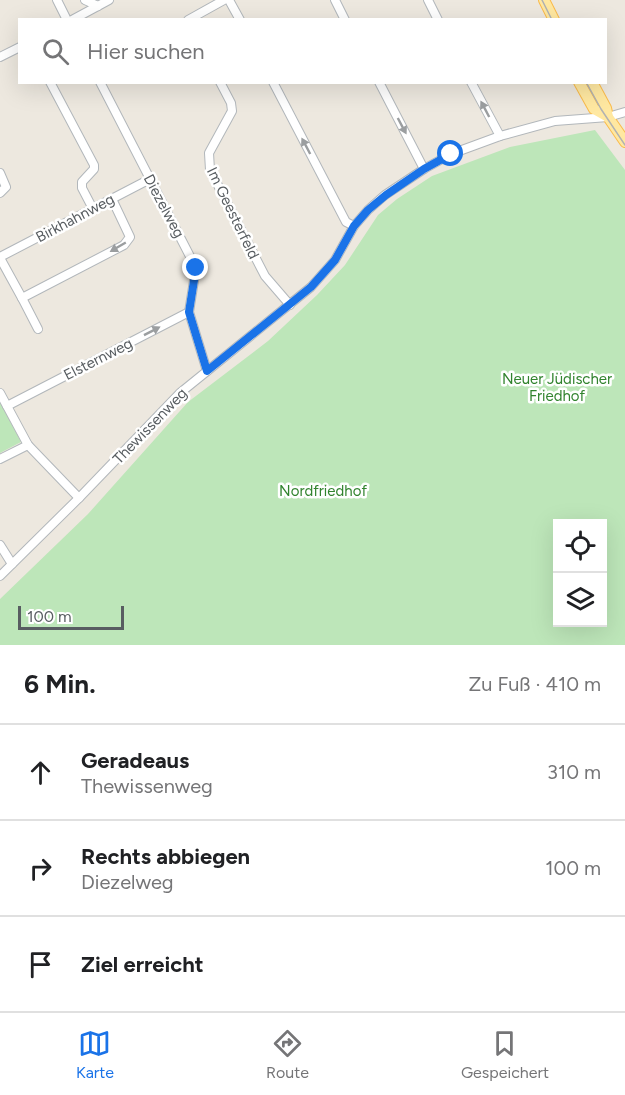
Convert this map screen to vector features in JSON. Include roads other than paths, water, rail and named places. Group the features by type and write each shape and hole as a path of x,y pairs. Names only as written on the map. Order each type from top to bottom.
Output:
{"main road":[{"path":"544,0 553,18"},
{"path":"580,84 594,110 608,117"},
{"path":"593,84 606,108 608,117 625,142"}],"street":[{"path":"57,0 66,18"},
{"path":"85,0 98,6"},
{"path":"76,18 109,0"},
{"path":"192,18 224,0"},
{"path":"230,0 239,18"},
{"path":"335,0 344,18"},
{"path":"428,0 437,18"},
{"path":"0,57 18,48"},
{"path":"51,84 94,165 94,169 82,182 82,188 93,209"},
{"name":"Diezelweg","path":"101,84 196,268 189,312 207,371"},
{"name":"Im Geesterfeld","path":"221,84 231,103 232,111 209,153 210,170 265,276 290,305"},
{"path":"274,84 346,222 354,226"},
{"path":"380,84 424,169"},
{"path":"472,84 500,136"},
{"name":"Thewissenweg","path":"0,576 80,498 180,393 311,287 335,260 354,226 386,195 451,154 500,136 555,121 608,117 625,112"},
{"path":"0,172 3,190"},
{"name":"Birkhahnweg","path":"0,258 150,179"},
{"path":"22,298 128,241 130,237 128,231 112,199"},
{"path":"0,258 38,329"},
{"name":"Elsternweg","path":"7,406 189,312"},
{"path":"0,393 28,445 80,498"},
{"path":"0,459 28,445"},
{"path":"0,545 12,564"}],"tram line":[{"path":"542,0 551,18"},
{"path":"587,84 625,145"}],"park label":[{"name":"Neuer Jüdischer Friedhof","path":"557,388"},
{"name":"Nordfriedhof","path":"323,491"}]}
